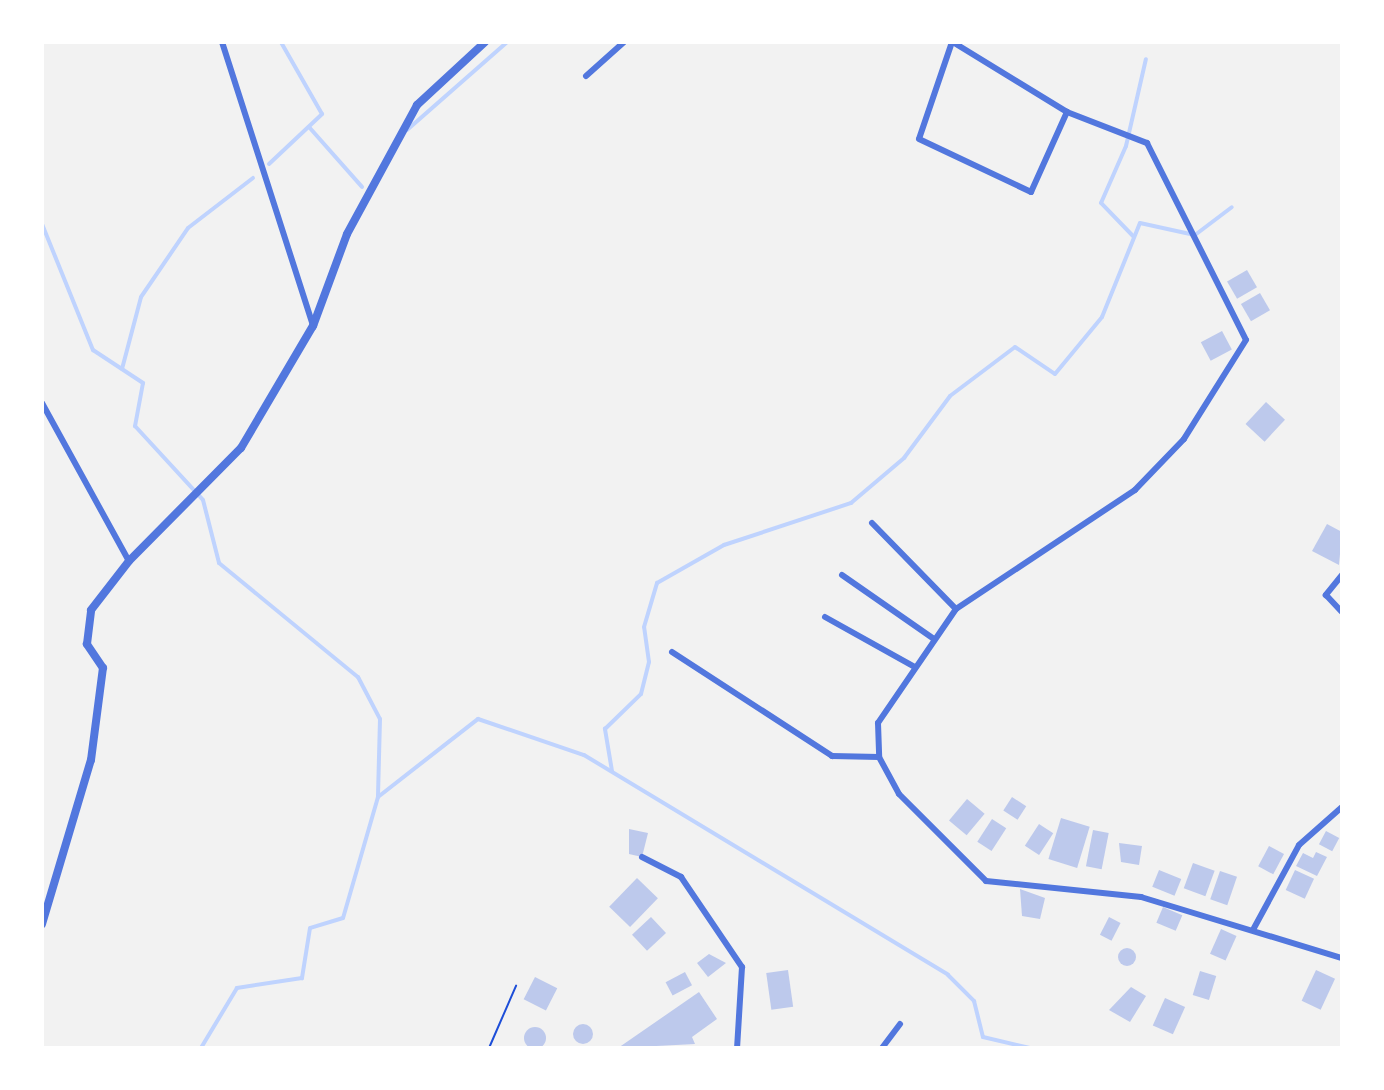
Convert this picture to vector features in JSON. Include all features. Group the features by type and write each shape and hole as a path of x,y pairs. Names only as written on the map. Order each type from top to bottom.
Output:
{"street":[{"path":"222,42 313,326"},
{"path":"42,924 73,836 100,703 103,668 85,626 129,561 241,448 313,326 347,234 417,105 485,42"},
{"path":"586,76 624,42"},
{"path":"1067,112 1031,192 919,139 954,43 1067,112 1147,143 1246,340 1224,382 1135,490 956,609 878,723 879,757 908,804 986,881 1141,897 1254,928 1342,958"},
{"path":"42,403 129,561"},
{"path":"872,523 956,609"},
{"path":"842,575 934,639"},
{"path":"1342,575 1326,595 1342,612"},
{"path":"825,617 915,667"},
{"path":"672,652 832,756 879,757"},
{"path":"1254,928 1299,845 1342,807"},
{"path":"642,857 681,877 742,967 737,1048"},
{"path":"882,1048 900,1024"}],"path":[{"path":"489,1048 516,986"}],"building":[{"path":"1247,270 1257,287 1237,299 1227,282"},
{"path":"1260,293 1270,310 1251,321 1241,304"},
{"path":"1222,331 1232,350 1211,361 1201,342"},
{"path":"1266,402 1285,420 1265,442 1246,424"},
{"path":"1327,524 1342,532 1339,565 1312,551"},
{"path":"1012,797 1026,806 1018,820 1003,810"},
{"path":"967,799 985,814 967,835 949,820"},
{"path":"1061,818 1090,827 1077,868 1048,859"},
{"path":"992,819 1006,828 992,851 977,842"},
{"path":"1039,824 1053,833 1039,855 1025,846"},
{"path":"629,829 648,833 642,857 629,854"},
{"path":"1093,830 1109,833 1102,869 1086,866"},
{"path":"1326,831 1339,838 1332,851 1319,844"},
{"path":"1119,843 1142,846 1139,865 1121,862"},
{"path":"1269,846 1284,854 1273,874 1258,866"},
{"path":"1316,852 1327,857 1317,876 1296,866 1303,853 1313,858"},
{"path":"1193,863 1215,871 1205,896 1184,888"},
{"path":"1159,870 1181,879 1175,896 1152,887"},
{"path":"1295,870 1314,879 1305,899 1286,890"},
{"path":"1220,871 1237,877 1227,905 1210,899"},
{"path":"637,878 658,898 630,927 609,907"},
{"path":"1020,889 1045,898 1040,919 1022,916"},
{"path":"1163,907 1182,915 1176,931 1156,923"},
{"path":"651,917 666,933 647,951 632,935"},
{"path":"1109,917 1121,923 1112,941 1100,935"},
{"path":"1221,929 1237,936 1226,961 1210,954"},
{"path":"1123,948 1131,948 1136,957 1134,964 1123,966 1118,961 1118,953"},
{"path":"709,954 726,963 708,977 697,963"},
{"path":"788,970 793,1007 771,1010 766,973"},
{"path":"1316,970 1335,979 1321,1010 1302,1001"},
{"path":"1200,971 1216,976 1209,1000 1193,995"},
{"path":"685,972 692,985 673,996 666,982"},
{"path":"535,977 557,988 546,1011 524,999"},
{"path":"1131,987 1146,996 1130,1022 1109,1010"},
{"path":"699,992 717,1019 692,1037 695,1044 618,1048"},
{"path":"1165,998 1185,1007 1173,1034 1153,1025"},
{"path":"579,1024 587,1024 593,1034 587,1044 579,1044 573,1038 573,1030"},
{"path":"531,1027 539,1027 546,1038 539,1049 531,1049 524,1042 524,1034"}],"waterway":[{"path":"269,164 322,114 281,42"},
{"path":"407,130 507,42"},
{"path":"1133,236 1101,203 1126,146 1146,59"},
{"path":"309,127 362,187"},
{"path":"122,369 141,297 188,228 253,178"},
{"path":"612,771 605,729 641,694 649,662 644,627 657,583 724,545 851,503 904,458 950,396 1015,347 1055,374 1102,317 1140,223 1195,235 1232,207"},
{"path":"42,224 93,350 143,383 135,426 203,500 219,563 358,677 380,719 378,797 343,918 310,928 302,978 237,988 201,1048"},
{"path":"378,797 478,719 584,755 948,975 974,1001 983,1037 1030,1048"}]}
